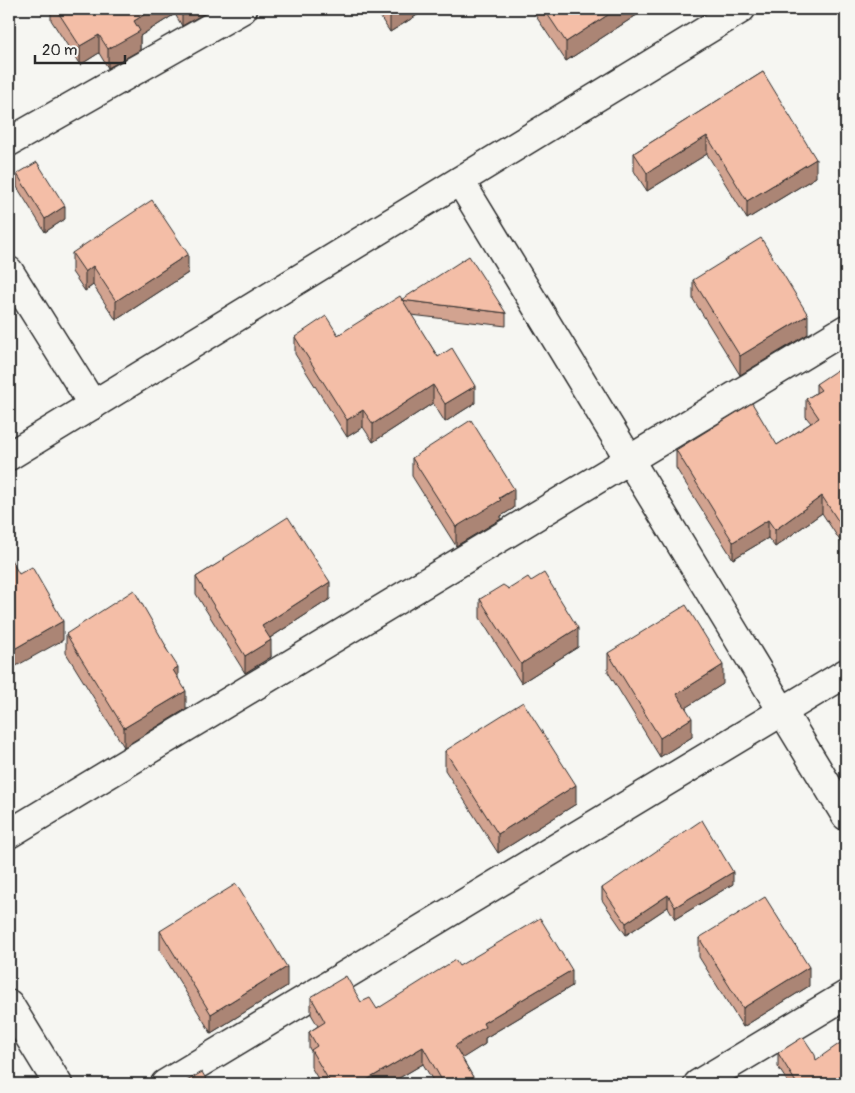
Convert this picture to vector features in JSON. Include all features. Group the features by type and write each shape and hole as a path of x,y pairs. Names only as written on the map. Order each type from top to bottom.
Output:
{"street":[{"path":"9,142 243,9"},
{"path":"9,456 741,9"},
{"path":"460,181 846,816"},
{"path":"9,271 93,405"},
{"path":"9,834 846,329"},
{"path":"165,1084 846,673"},
{"path":"698,1084 846,995"},
{"path":"9,1004 58,1084"}],"building":[{"path":"56,9 153,9 134,21 140,31 108,49 99,35 80,46"},
{"path":"387,9 398,9 390,13"},
{"path":"544,9 617,9 566,42"},
{"path":"763,72 816,159 747,201 707,136 647,173 634,153"},
{"path":"37,162 65,206 45,219 17,174"},
{"path":"152,200 188,254 116,301 93,266 85,272 72,253"},
{"path":"761,238 808,315 740,356 693,280"},
{"path":"469,256 506,313 401,300"},
{"path":"400,296 438,357 452,348 475,386 445,404 433,385 373,424 363,410 347,420 295,337 326,316 338,335"},
{"path":"837,370 841,377 846,374 846,533 822,496 775,530 768,520 733,542 676,450 752,403 777,445 819,418 806,399 821,390 816,384"},
{"path":"471,420 514,489 499,498 501,500 456,527 412,458"},
{"path":"288,517 330,582 262,626 271,640 245,656 196,577"},
{"path":"9,556 19,574 32,567 63,621 9,652"},
{"path":"544,573 578,628 521,664 480,599 503,585 509,589 528,577 531,581"},
{"path":"134,590 178,667 173,670 186,691 124,728 66,634"},
{"path":"686,605 723,665 677,694 692,718 660,738 608,653"},
{"path":"523,702 576,785 498,834 445,751"},
{"path":"702,820 733,872 675,907 668,895 626,923 602,888"},
{"path":"236,884 287,967 211,1014 160,931"},
{"path":"765,897 809,967 743,1008 699,938"},
{"path":"540,918 572,970 483,1023 485,1027 455,1046 477,1084 444,1084 423,1047 360,1084 331,1084 311,1050 317,1046 309,1032 325,1022 311,997 346,976 361,1002 370,998 377,1009 455,960 459,966"},
{"path":"803,1037 815,1055 816,1060 846,1039 846,1084 797,1084 778,1053"},
{"path":"202,1072 209,1084 182,1084"}]}
